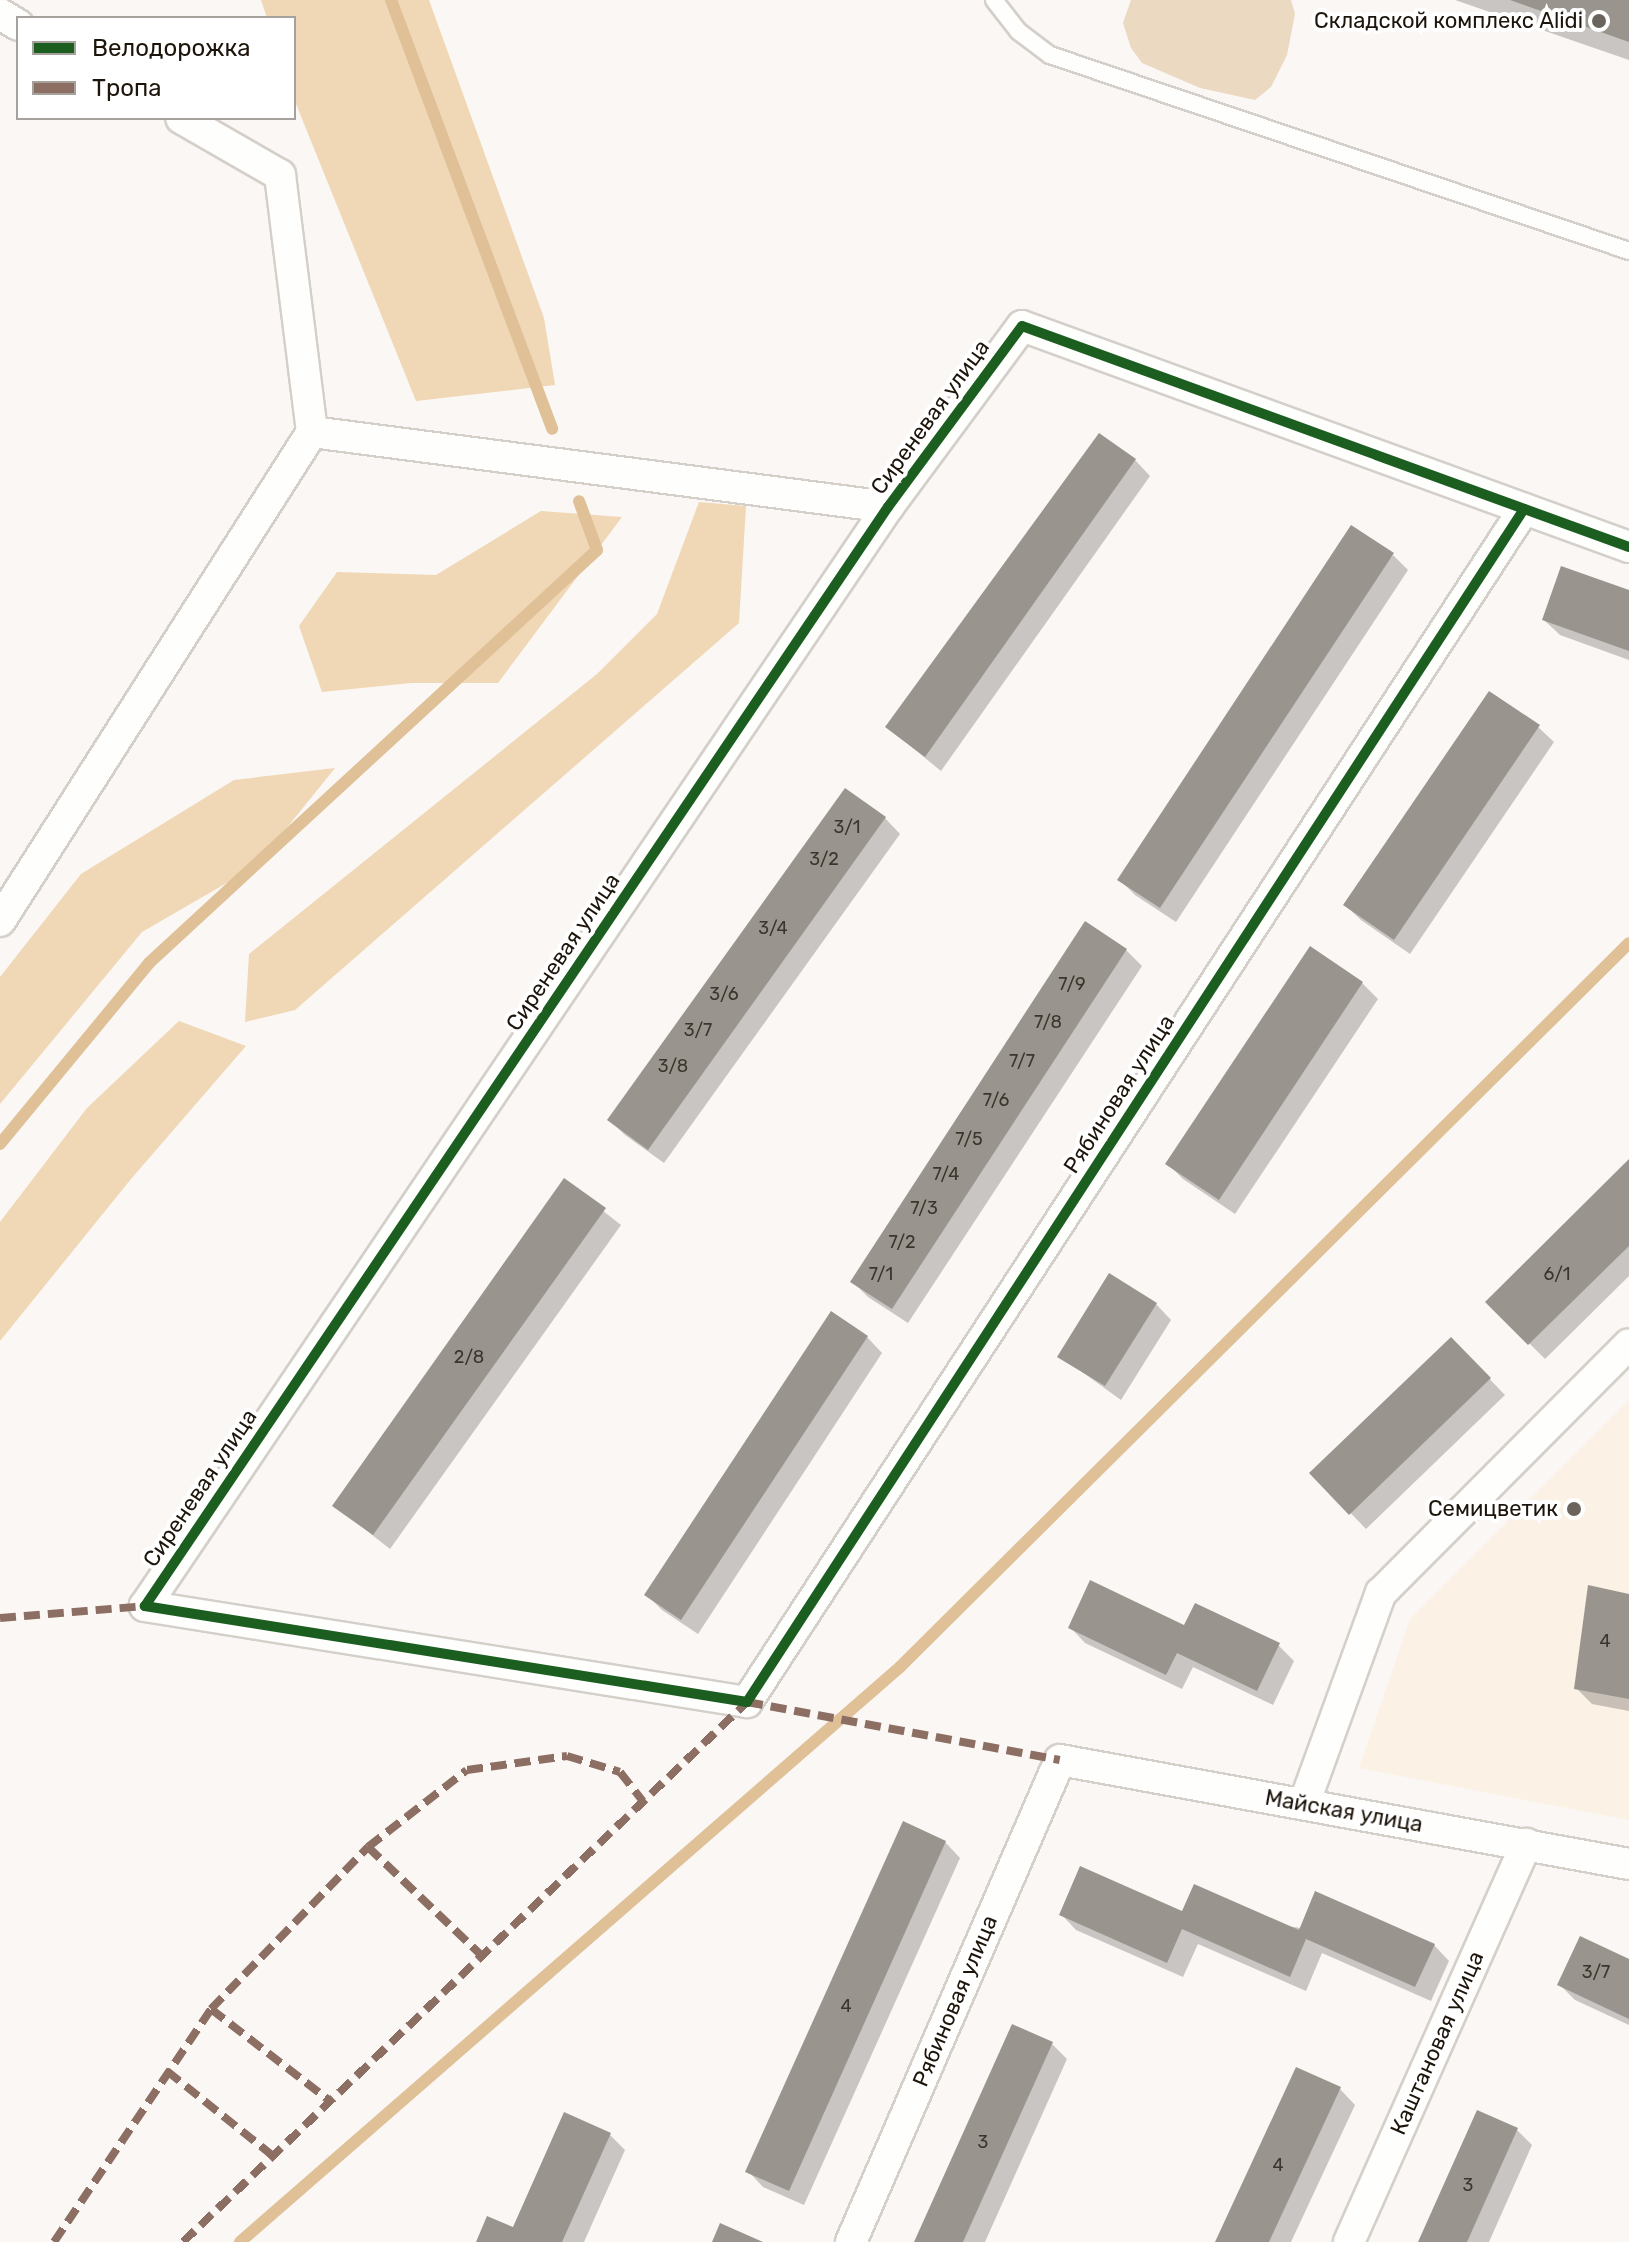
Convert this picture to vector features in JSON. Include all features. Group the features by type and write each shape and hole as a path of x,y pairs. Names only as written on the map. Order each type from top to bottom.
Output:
{"street":[{"path":"0,921 312,432 280,175 184,120"},
{"name":"Сиреневая улица","path":"747,1702 145,1606 888,507 1022,326 1524,509"},
{"path":"312,432 888,507"},
{"path":"1524,509 1629,547"},
{"name":"Рябиновая улица","path":"747,1702 1524,509"},
{"path":"1304,1804 1381,1593 1629,1344"},
{"name":"Рябиновая улица","path":"851,2242 1060,1760"},
{"name":"Майская улица","path":"1060,1760 1629,1864"},
{"name":"Каштановая улица","path":"1349,2242 1526,1844"}],"lane":[{"path":"994,0 1018,31 1050,55 1629,251"}],"shaded area":[{"path":"261,0 429,0 544,318 555,385 416,401 296,104 296,16 266,16"},
{"path":"1131,0 1291,0 1295,14 1287,55 1271,87 1255,100 1200,88 1142,63 1131,48 1123,23"},
{"path":"699,502 746,506 739,623 295,1010 245,1022 249,954 597,674 657,614"},
{"path":"541,511 622,517 498,683 411,683 322,692 299,626 337,572 436,575"},
{"path":"335,768 256,866 142,932 0,1104 0,977 81,874 234,780"},
{"path":"179,1021 246,1046 131,1179 0,1341 0,1222 87,1108"},
{"name":"Семицветик","path":"1629,1400 1629,1820 1359,1768 1410,1619"}],"building":[{"name":"Складской комплекс Alidi","path":"1510,0 1629,0 1629,42"},
{"path":"1099,433 1136,459 925,757 885,727"},
{"path":"1351,525 1394,553 1160,908 1117,880"},
{"path":"1561,566 1629,590 1629,651 1542,620"},
{"path":"1489,691 1540,725 1394,940 1343,905"},
{"path":"845,788 886,817 648,1150 607,1120"},
{"path":"1085,921 1127,949 892,1309 850,1282"},
{"path":"1310,946 1363,982 1219,1200 1165,1164"},
{"path":"1629,1159 1629,1246 1528,1345 1485,1302"},
{"path":"564,1178 606,1208 373,1535 332,1506"},
{"path":"1109,1273 1157,1303 1105,1386 1057,1357"},
{"path":"831,1311 868,1336 681,1620 644,1595"},
{"path":"1451,1337 1491,1378 1349,1515 1309,1473"},
{"path":"1090,1580 1184,1625 1195,1603 1280,1643 1257,1691 1177,1653 1166,1675 1068,1628"},
{"path":"1588,1585 1629,1594 1629,1699 1574,1689"},
{"path":"903,1821 946,1841 789,2191 745,2172"},
{"path":"1080,1866 1182,1911 1194,1884 1299,1930 1315,1891 1435,1944 1415,1987 1306,1939 1290,1977 1182,1929 1167,1963 1059,1915"},
{"path":"1580,1936 1629,1959 1629,2019 1557,1985"},
{"path":"1012,2024 1053,2042 963,2242 914,2242"},
{"path":"1296,2067 1341,2087 1269,2242 1215,2242"},
{"path":"1477,2110 1518,2128 1467,2242 1418,2242"},
{"path":"564,2112 611,2133 562,2242 476,2242 487,2216 513,2227"},
{"path":"720,2223 763,2242 712,2242"}],"waterway":[{"path":"391,0 552,429"},
{"path":"0,1144 149,963 597,550 579,501"},
{"path":"240,2242 900,1667 1629,943"}],"marked path":[{"path":"0,1618 145,1606"},
{"path":"183,2242 747,1702 1060,1760"},
{"path":"54,2242 211,2009 368,1847 467,1770 567,1756 620,1772 643,1801"},
{"path":"368,1847 482,1956"},
{"path":"211,2009 330,2101"},
{"path":"167,2071 273,2156"}],"cycle path":[{"path":"1524,509 747,1702 145,1606 888,507 1022,326 1629,547"}],"place":[{"name":"Складской комплекс Alidi","path":"1599,21"},
{"name":"Семицветик","path":"1574,1509"}]}
